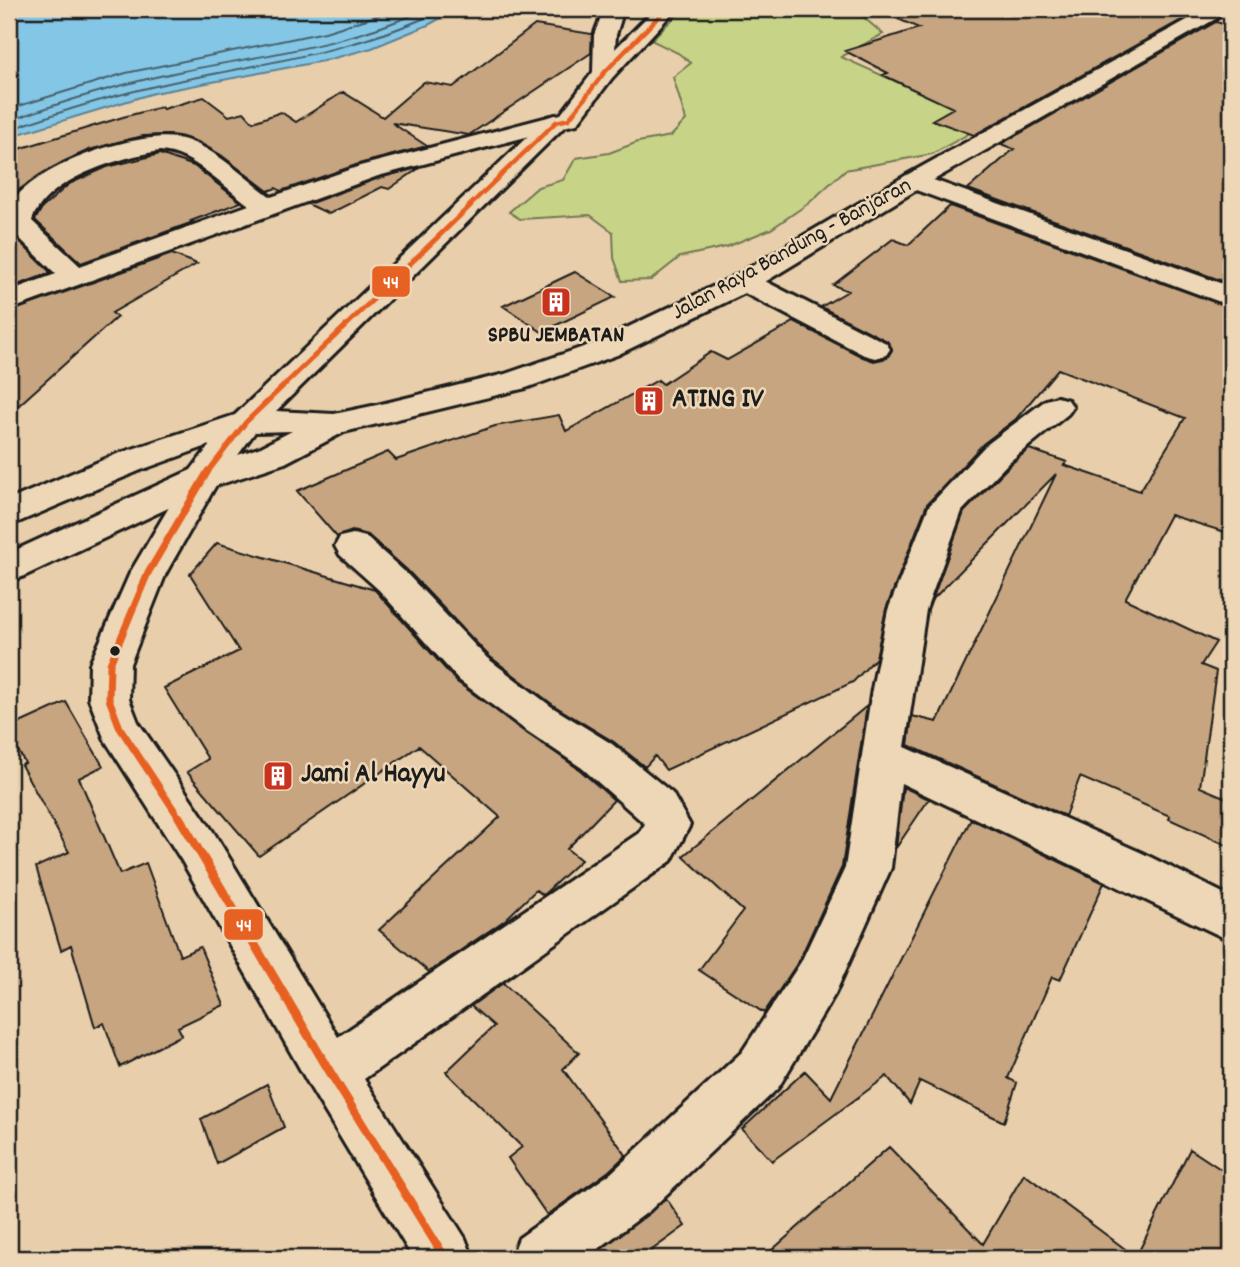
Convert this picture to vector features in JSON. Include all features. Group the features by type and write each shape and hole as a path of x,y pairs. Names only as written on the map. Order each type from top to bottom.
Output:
{"street":[{"path":"604,73 605,36 614,9"},
{"path":"9,301 369,171 569,119 604,73 666,9"},
{"name":"Jalan Raya Bandung - Banjaran","path":"9,568 203,478 273,455 334,424 420,405 567,363 606,349 745,282 914,181 1222,9"},
{"path":"445,1258 330,1072 198,847 120,728 109,699 110,664 142,586 203,478 246,422 556,122"},
{"path":"74,276 18,222 18,214 23,206 52,183 94,160 148,144 180,145 266,206"},
{"path":"914,181 1231,297"},
{"path":"745,282 876,349"},
{"path":"539,1258 630,1192 760,1070 818,978 869,868 892,689 907,610 946,506 997,454 1057,407"},
{"name":"Jalan Raya Bandung - Banjaran","path":"9,514 129,462 246,422 334,424"},
{"path":"330,1072 655,846 668,825 657,806 597,756 492,685 392,581 353,547"},
{"path":"885,757 1126,867 1231,920"}],"green space":[{"path":"683,9 807,9 862,16 883,34 841,57 988,123 932,154 845,170 809,203 771,229 726,247 680,257 651,280 622,281 614,258 613,232 590,215 520,219 509,212 538,187 563,180 576,158 609,153 638,142 671,136 686,120 673,77 691,63 678,53 651,40"}],"water":[{"path":"9,9 458,9 428,25 372,48 323,61 154,93 9,137"}],"building":[{"path":"875,9 1174,9 1192,14 974,135 932,120 953,108 883,75 888,73 845,51 919,28"},
{"path":"1216,22 1231,26 1231,284 968,189 1014,149 1001,144"},
{"path":"535,25 592,34 591,53 469,135 392,123 427,146 359,164 281,191 276,188 268,191 221,155 198,142 168,135 143,136 89,150 63,162 20,189 9,203 9,152 123,117 204,97 229,116 244,112 253,122 281,112 296,122 343,92 383,117 424,82 453,87"},
{"path":"160,154 194,166 241,202 81,263 35,220 42,208 69,184 107,167"},
{"path":"421,167 389,189 382,187 329,214 308,204 379,178"},
{"path":"950,206 1231,308 1231,534 1170,515 1125,599 1216,642 1201,665 1216,671 1200,787 1231,800 1231,847 1169,819 1170,816 1080,777 1065,816 908,745 912,716 937,722 1056,474 932,600 964,512 1029,449 1067,462 1064,465 1140,491 1185,418 1058,369 1016,419 983,444 927,504 886,609 876,658 853,682 666,770 655,756 645,767 614,742 553,705 489,656 407,570 368,535 352,531 337,537 297,491 388,452 396,460 495,426 559,415 566,431 658,380 663,384 711,352 727,360 794,322 863,357 874,361 887,358 892,350 887,341 821,307 848,291 833,285 893,239 908,245"},
{"path":"9,231 51,273 9,288"},
{"path":"172,254 197,264 112,313 117,317 9,414 9,312"},
{"name":"SPBU JEMBATAN","path":"575,272 615,297 542,332 503,306"},
{"path":"217,543 375,590 457,682 580,770 614,800 567,849 581,860 543,895 536,890 505,920 429,972 379,930 500,817 419,746 259,856 187,772 208,759 164,688 239,651 190,574"},
{"path":"66,702 103,766 79,778 120,874 146,863 180,956 200,947 224,1005 178,1027 182,1035 120,1067 104,1023 95,1027 71,945 61,950 36,867 69,852 21,765 25,763 9,734 9,728"},
{"path":"867,706 842,867 799,961 764,1013 699,970 743,911 683,856"},
{"path":"903,787 929,799 896,848"},
{"path":"971,819 1104,883 1060,980 1052,977 1008,1078 1017,1083 1004,1122 920,1081 910,1104 887,1076 772,1161 742,1129 805,1071 831,1098"},
{"path":"503,983 579,1053 563,1069 626,1155 609,1171 547,1215 508,1158 522,1147 446,1072 494,1026 471,1006"},
{"path":"267,1084 284,1127 217,1164 201,1119"},
{"path":"889,1147 983,1244 1024,1174 1136,1257 1190,1149 1231,1176 1231,1258 763,1258"},
{"path":"666,1198 685,1226 641,1258 590,1258"}],"transit line":[{"name":"44","path":"445,1258 330,1072 198,847 120,728 109,699 110,664 148,573 203,478 246,422 556,122 569,119 604,73 666,9"}],"place":[{"name":"SPBU JEMBATAN","path":"556,302"},
{"name":"ATING IV","path":"649,401"},
{"name":"Jami Al Hayyu","path":"278,776"}]}
